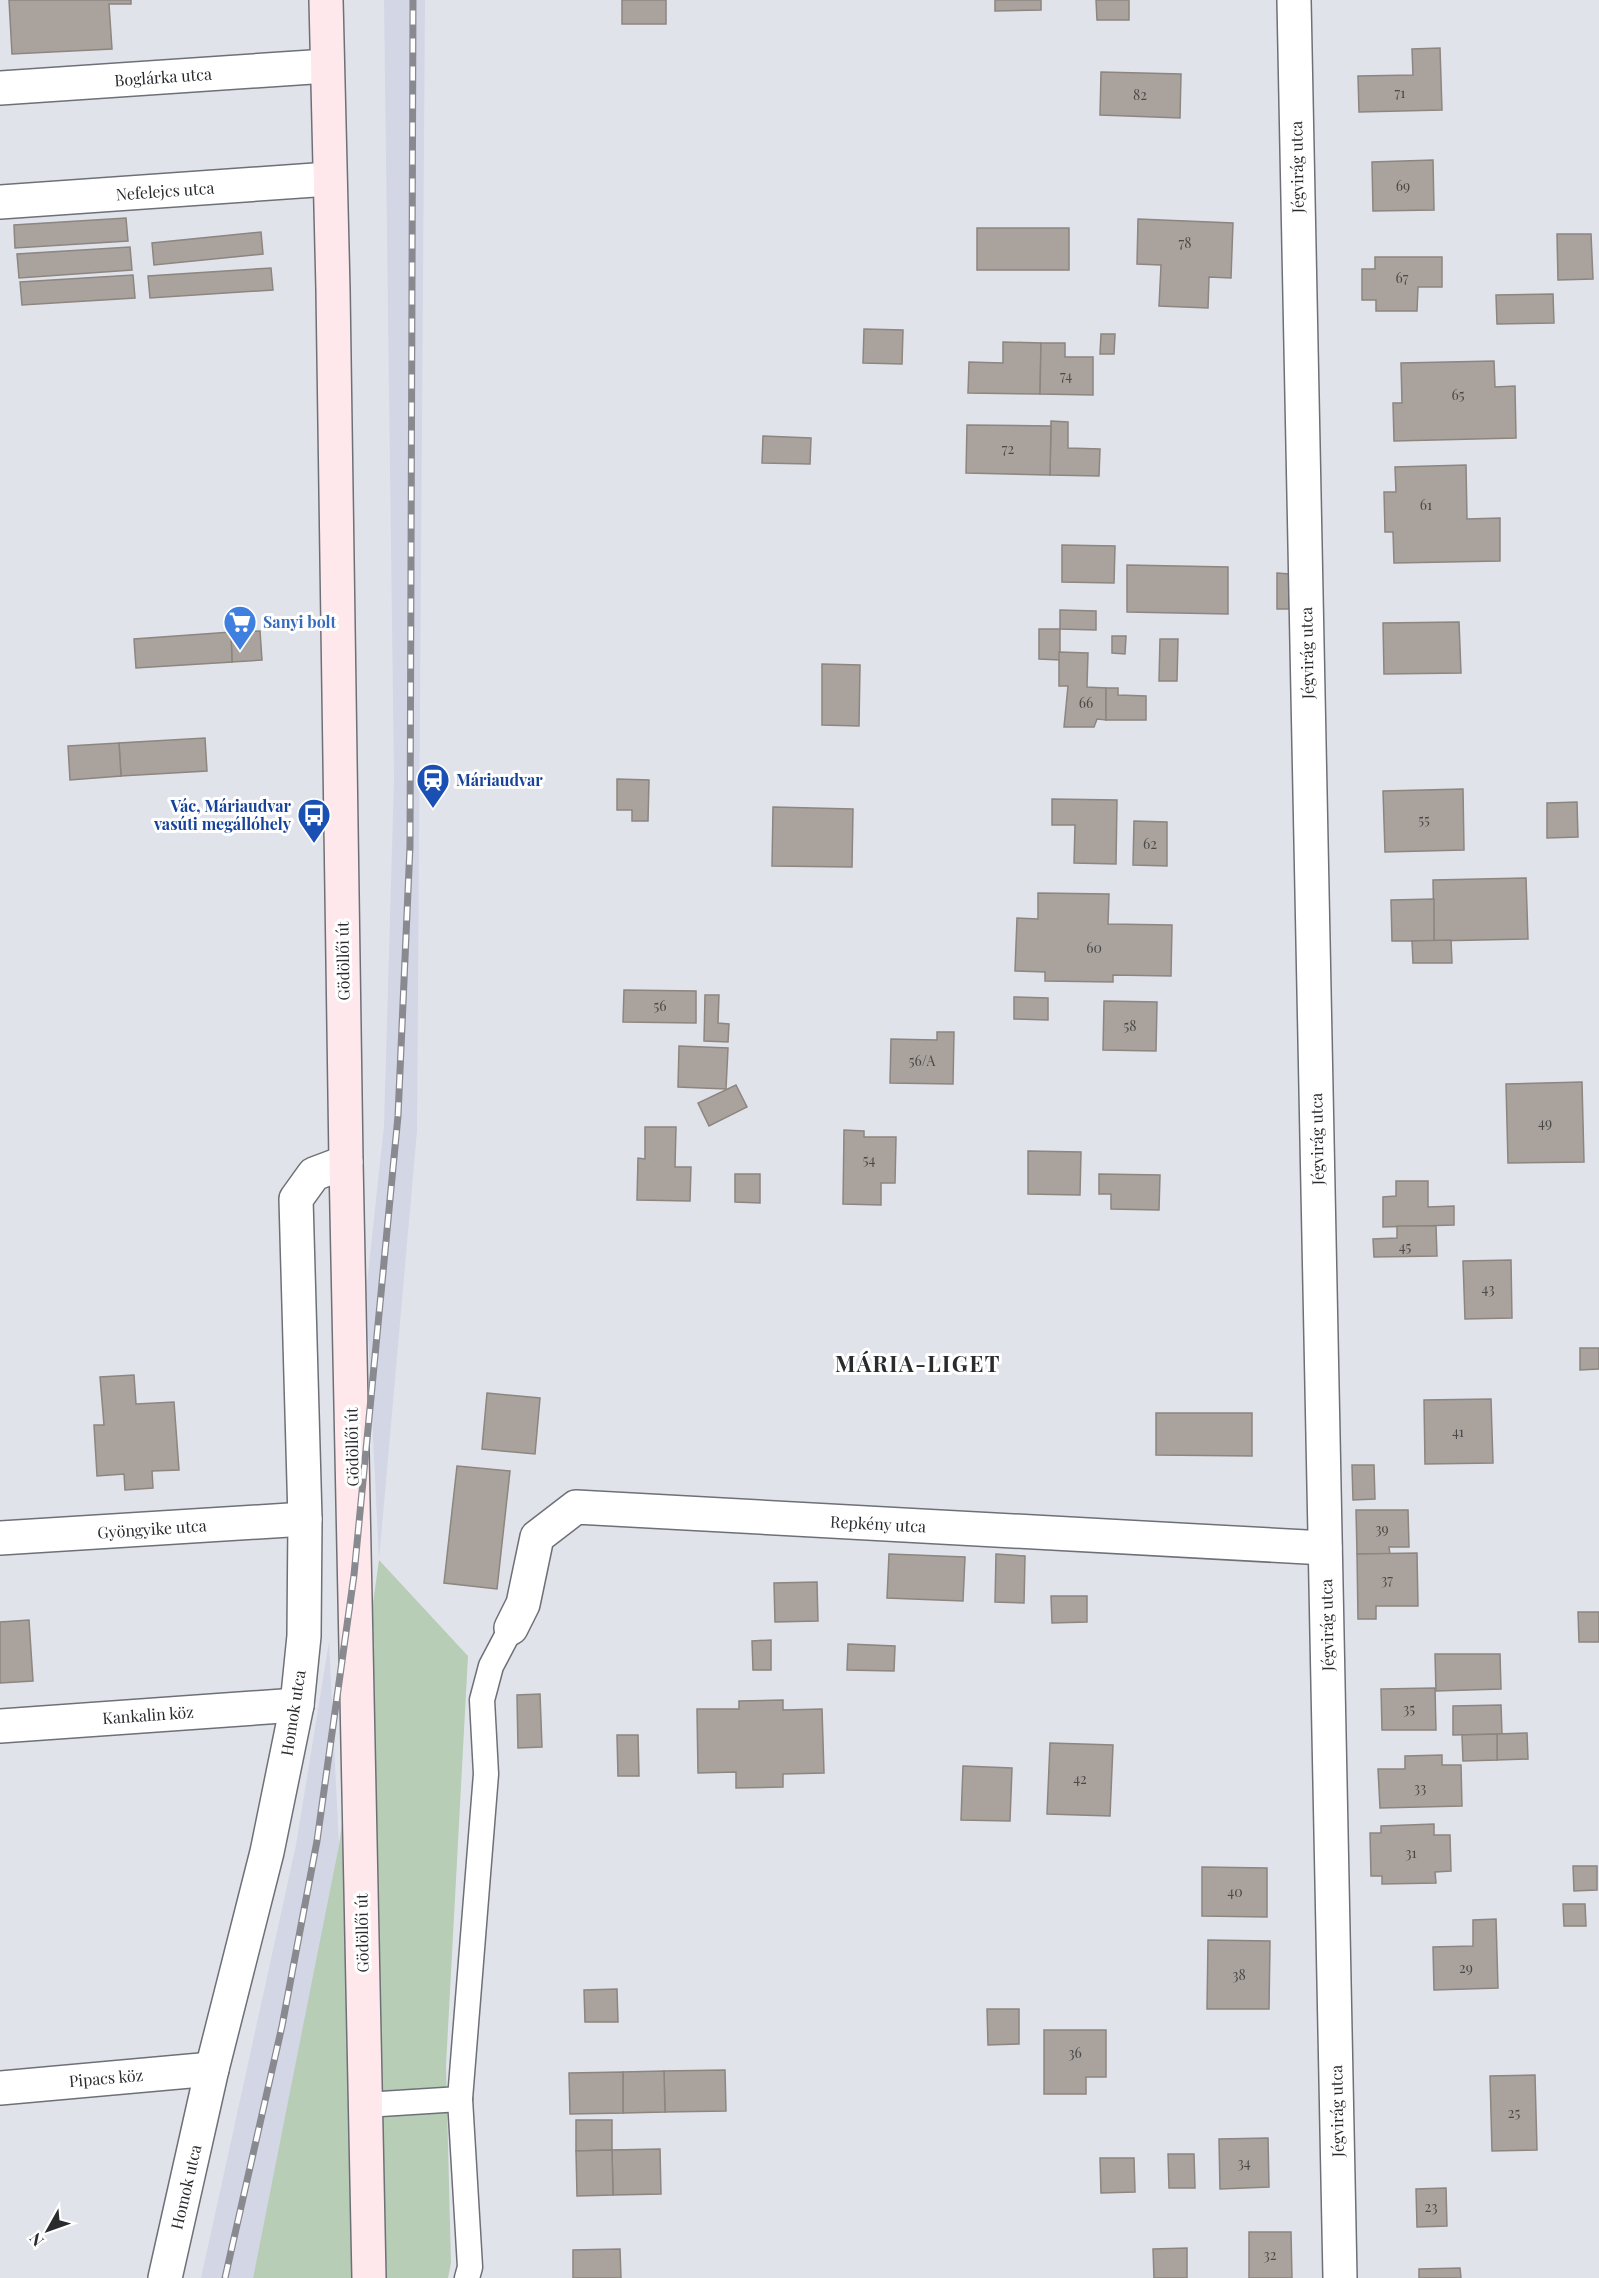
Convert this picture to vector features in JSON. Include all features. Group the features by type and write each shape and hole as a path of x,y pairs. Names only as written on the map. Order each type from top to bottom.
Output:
{"main road":[{"name":"Gödöllői út","path":"326,0 346,1162 369,2278"}],"street":[{"name":"Jégvirág utca","path":"1294,0 1340,2278"},
{"name":"Boglárka utca","path":"0,88 327,66"},
{"name":"Nefelejcs utca","path":"0,202 329,179"},
{"name":"Homok utca","path":"165,2278 213,2069 267,1852 297,1705 304,1636 305,1519 296,1199 314,1174 346,1162"},
{"name":"Repkény utca","path":"511,1628 523,1604 537,1537 576,1507 1325,1548"},
{"name":"Gyöngyike utca","path":"0,1538 305,1519"},
{"name":"Kankalin köz","path":"0,1726 297,1705"},
{"name":"Pipacs köz","path":"0,2088 213,2069"}],"lane":[{"path":"467,2278 470,2267 460,2099 486,1774 482,1700 491,1666 511,1628"},
{"path":"365,2105 460,2099"}],"shaded area":[{"path":"384,0 425,0 417,1131 379,1560 366,1293 384,1126 394,779"},
{"path":"329,1642 339,1845 309,2000 253,2278 201,2278 296,1845"}],"green space":[{"path":"379,1560 468,1656 446,2066 451,2263 448,2278 253,2278 339,1845"}],"building":[{"path":"9,0 131,0 131,4 109,4 112,49 12,54"},
{"path":"622,0 666,0 666,24 622,24"},
{"path":"995,0 1041,0 1041,10 995,11"},
{"path":"1096,0 1129,0 1129,20 1097,20"},
{"path":"1440,48 1442,110 1359,112 1358,76 1413,75 1412,49"},
{"path":"1101,72 1181,74 1180,118 1100,115"},
{"path":"1433,160 1434,210 1373,211 1372,162"},
{"path":"126,218 128,241 15,248 14,225"},
{"path":"1138,219 1233,223 1231,278 1209,277 1208,308 1159,306 1161,265 1137,264"},
{"path":"977,228 1069,228 1069,270 977,270"},
{"path":"261,232 263,254 154,265 152,243"},
{"path":"1557,234 1591,234 1593,279 1558,280"},
{"path":"130,247 132,270 19,278 17,254"},
{"path":"1375,257 1442,257 1442,287 1418,287 1417,311 1376,311 1376,300 1362,300 1362,269 1375,269"},
{"path":"271,268 273,290 150,298 148,276"},
{"path":"133,275 135,298 22,305 20,282"},
{"path":"1553,294 1554,323 1497,324 1496,295"},
{"path":"864,329 903,330 902,364 863,363"},
{"path":"1101,334 1115,334 1114,354 1100,354"},
{"path":"1003,342 1041,343 1040,394 968,393 969,362 1003,363"},
{"path":"1041,343 1065,343 1065,357 1093,357 1093,395 1040,394"},
{"path":"1494,361 1495,387 1515,386 1516,438 1394,441 1393,403 1402,403 1401,363"},
{"path":"1051,421 1068,422 1068,448 1100,449 1099,476 1050,475"},
{"path":"967,425 1051,426 1050,475 966,473"},
{"path":"763,436 811,438 810,464 762,463"},
{"path":"1466,465 1467,519 1500,518 1500,561 1394,563 1393,532 1385,532 1384,492 1396,492 1395,467"},
{"path":"1062,545 1115,546 1114,583 1062,582"},
{"path":"1127,565 1228,567 1228,614 1127,612"},
{"path":"1277,573 1289,574 1289,609 1277,609"},
{"path":"1060,610 1096,611 1096,630 1060,629"},
{"path":"1459,622 1461,673 1384,674 1383,623"},
{"path":"1039,629 1060,629 1060,660 1039,659"},
{"path":"260,631 262,660 232,662 231,632"},
{"path":"231,632 232,662 136,668 134,639"},
{"path":"1112,636 1126,636 1125,654 1112,653"},
{"path":"1160,639 1178,639 1177,681 1159,681"},
{"path":"1059,652 1088,653 1087,687 1106,688 1106,720 1097,719 1094,727 1064,727 1068,686 1059,686"},
{"path":"822,664 860,665 859,726 822,725"},
{"path":"1106,688 1118,688 1118,695 1146,696 1146,720 1106,720"},
{"path":"205,738 207,771 121,776 119,743"},
{"path":"119,743 121,776 70,780 68,746"},
{"path":"617,779 649,780 648,821 632,821 632,810 617,810"},
{"path":"1463,789 1464,850 1385,852 1383,791"},
{"path":"1052,799 1117,800 1116,864 1074,863 1075,825 1052,825"},
{"path":"1577,802 1578,837 1547,838 1547,803"},
{"path":"773,807 853,809 852,867 772,866"},
{"path":"1134,821 1167,822 1167,866 1133,865"},
{"path":"1526,878 1528,939 1434,941 1433,880"},
{"path":"1038,893 1109,894 1108,924 1172,925 1171,976 1113,975 1113,982 1045,981 1045,972 1015,971 1017,918 1038,919"},
{"path":"1434,899 1434,941 1392,941 1391,900"},
{"path":"1451,940 1452,963 1413,963 1412,941"},
{"path":"624,990 696,991 696,1023 623,1022"},
{"path":"705,995 719,995 718,1023 729,1024 728,1042 704,1041"},
{"path":"1014,997 1048,998 1048,1020 1014,1019"},
{"path":"1104,1001 1157,1002 1156,1051 1103,1050"},
{"path":"937,1032 954,1032 953,1084 890,1083 891,1039 937,1040"},
{"path":"679,1046 728,1048 726,1089 678,1087"},
{"path":"1582,1082 1584,1162 1508,1163 1506,1084"},
{"path":"736,1085 747,1107 709,1126 698,1103"},
{"path":"645,1127 676,1127 675,1167 691,1167 690,1201 637,1200 638,1158 645,1159"},
{"path":"844,1130 864,1131 864,1137 896,1137 895,1183 881,1183 881,1205 843,1204"},
{"path":"1028,1151 1081,1152 1080,1195 1028,1194"},
{"path":"735,1174 760,1174 760,1203 735,1202"},
{"path":"1099,1174 1160,1175 1159,1210 1111,1209 1111,1194 1099,1194"},
{"path":"1396,1181 1428,1181 1428,1207 1454,1206 1454,1225 1383,1227 1383,1197 1396,1196"},
{"path":"1397,1226 1436,1226 1437,1256 1374,1257 1373,1239 1397,1238"},
{"path":"1511,1260 1512,1318 1465,1319 1463,1261"},
{"path":"1580,1348 1599,1348 1599,1369 1580,1370"},
{"path":"134,1375 136,1404 174,1402 179,1470 152,1471 153,1488 125,1490 124,1474 97,1476 94,1425 104,1425 100,1377"},
{"path":"487,1393 540,1398 535,1454 482,1449"},
{"path":"1491,1399 1493,1463 1425,1464 1424,1400"},
{"path":"1156,1413 1252,1413 1252,1456 1156,1455"},
{"path":"1352,1465 1374,1465 1375,1499 1353,1500"},
{"path":"457,1466 510,1471 497,1589 444,1583"},
{"path":"1356,1510 1408,1510 1409,1547 1389,1547 1390,1554 1357,1554"},
{"path":"1417,1553 1418,1606 1376,1606 1376,1619 1358,1619 1357,1554"},
{"path":"889,1554 965,1557 963,1601 887,1598"},
{"path":"996,1554 1025,1556 1024,1603 995,1602"},
{"path":"817,1582 818,1621 775,1622 774,1583"},
{"path":"1051,1596 1087,1596 1087,1622 1052,1623"},
{"path":"1578,1612 1599,1612 1599,1642 1579,1642"},
{"path":"29,1620 33,1681 0,1683 0,1622"},
{"path":"771,1640 771,1670 753,1670 752,1641"},
{"path":"848,1644 895,1646 894,1671 847,1670"},
{"path":"1435,1654 1500,1654 1501,1689 1436,1691"},
{"path":"1435,1688 1436,1730 1382,1730 1381,1689"},
{"path":"540,1694 542,1747 518,1748 517,1695"},
{"path":"783,1700 783,1710 822,1709 824,1773 783,1774 783,1787 736,1788 736,1772 698,1773 697,1709 739,1709 739,1701"},
{"path":"1501,1705 1502,1734 1453,1735 1453,1706"},
{"path":"1527,1733 1528,1759 1497,1760 1497,1734"},
{"path":"1497,1734 1497,1760 1463,1761 1462,1735"},
{"path":"617,1735 638,1735 639,1776 618,1776"},
{"path":"1050,1743 1113,1745 1110,1816 1047,1814"},
{"path":"1442,1755 1442,1765 1461,1765 1462,1806 1380,1808 1378,1769 1405,1769 1405,1756"},
{"path":"963,1766 1012,1768 1010,1821 961,1820"},
{"path":"1434,1824 1434,1835 1450,1835 1451,1871 1435,1872 1436,1883 1382,1884 1382,1876 1371,1876 1370,1833 1381,1833 1381,1826"},
{"path":"1573,1866 1597,1866 1597,1890 1574,1891"},
{"path":"1202,1867 1267,1868 1267,1917 1202,1916"},
{"path":"1563,1904 1585,1904 1586,1926 1564,1926"},
{"path":"1496,1919 1498,1988 1434,1990 1433,1947 1473,1946 1473,1920"},
{"path":"1208,1940 1270,1941 1269,2009 1207,2009"},
{"path":"617,1989 618,2022 585,2022 584,1990"},
{"path":"987,2009 1019,2009 1019,2044 988,2045"},
{"path":"1044,2030 1106,2030 1106,2077 1086,2077 1086,2094 1044,2094"},
{"path":"725,2070 726,2111 665,2112 664,2071"},
{"path":"664,2071 665,2112 623,2113 623,2072"},
{"path":"623,2072 623,2113 570,2114 569,2073"},
{"path":"1535,2075 1537,2150 1492,2151 1490,2076"},
{"path":"576,2120 612,2120 612,2150 576,2151"},
{"path":"1268,2138 1269,2187 1220,2189 1219,2139"},
{"path":"660,2149 661,2194 613,2195 612,2150"},
{"path":"612,2150 613,2195 577,2196 576,2151"},
{"path":"1168,2154 1194,2154 1195,2188 1169,2188"},
{"path":"1100,2158 1134,2158 1135,2192 1101,2193"},
{"path":"1446,2188 1447,2226 1417,2227 1416,2189"},
{"path":"1249,2232 1291,2232 1292,2278 1249,2278"},
{"path":"1187,2248 1187,2278 1154,2278 1153,2249"},
{"path":"620,2249 621,2278 573,2278 573,2250"},
{"path":"1460,2268 1461,2278 1419,2278 1419,2269"}],"railway":[{"path":"225,2278 282,2026 317,1841 354,1575 398,1116 410,846 413,0"}],"place":[{"name":"Sanyi bolt","path":"240,651"},
{"name":"Máriaudvar","path":"433,809"},
{"name":"Vác, Máriaudvar vasúti megállóhely","path":"314,844"}],"district":[{"name":"MÁRIA-LIGET","path":"918,1364"}]}
